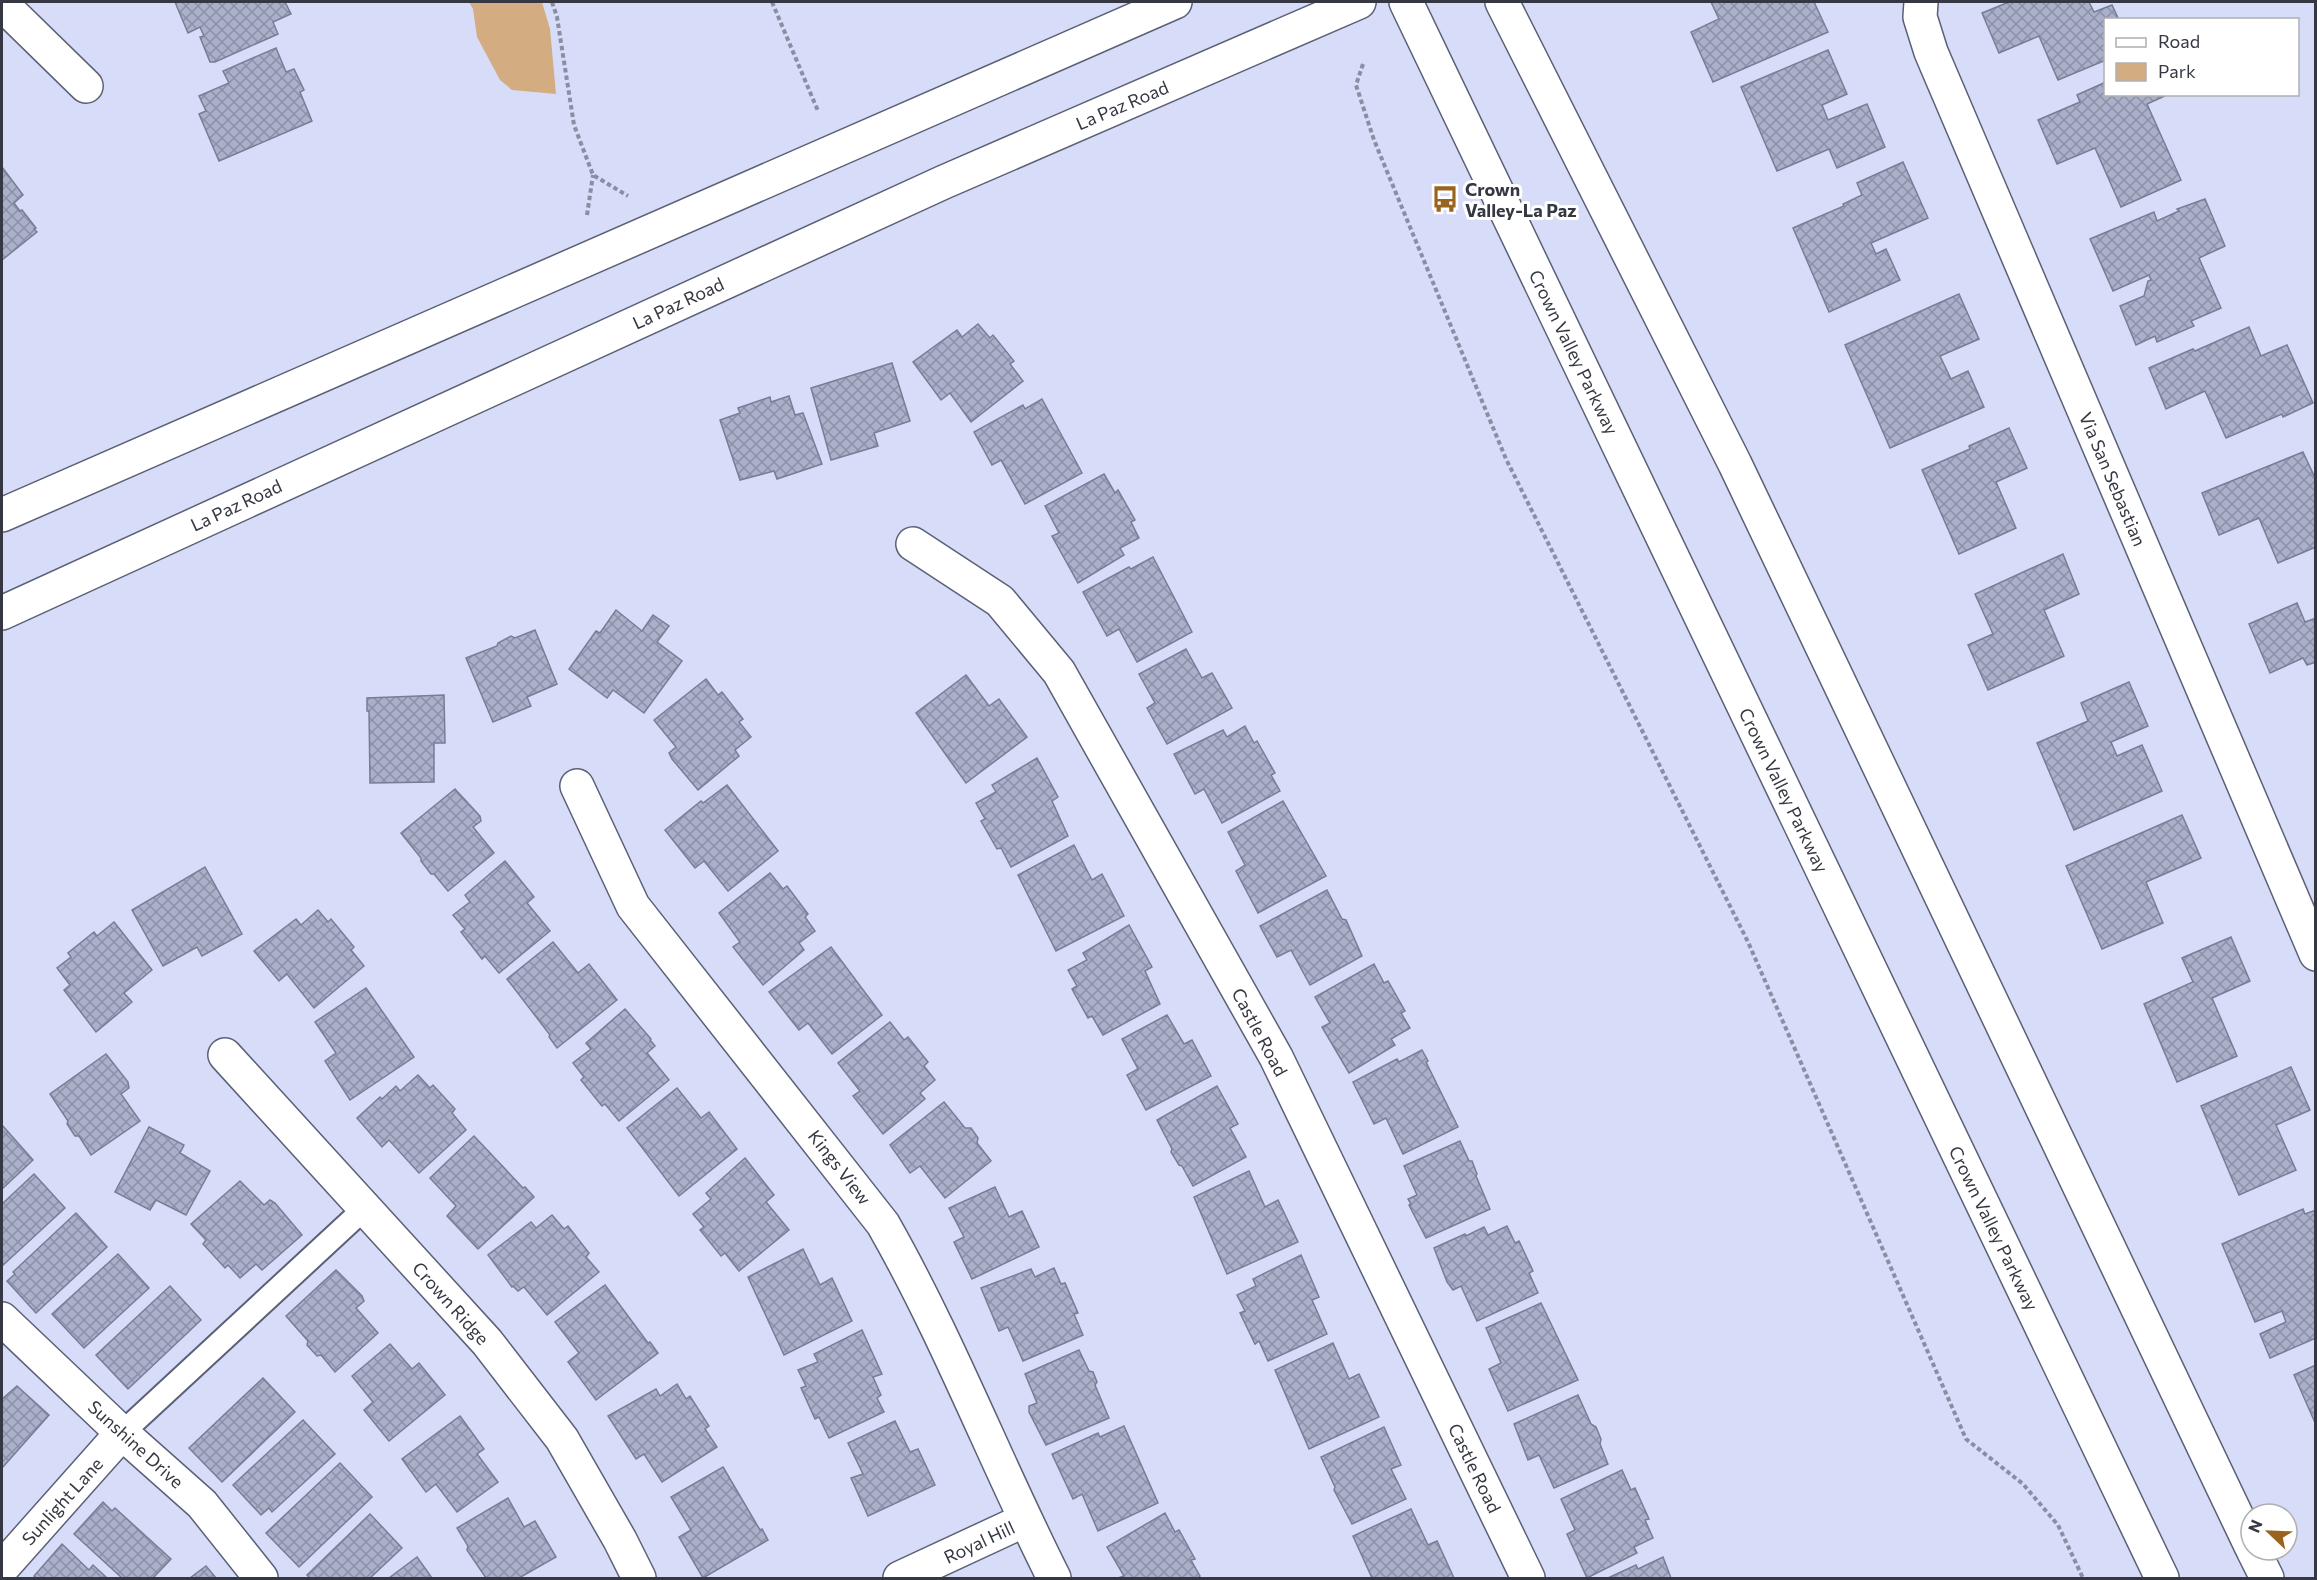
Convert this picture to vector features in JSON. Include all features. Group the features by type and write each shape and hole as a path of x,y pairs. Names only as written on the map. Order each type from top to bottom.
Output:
{"main road":[{"path":"2,515 1175,2"},
{"name":"La Paz Road","path":"2,613 914,195 1359,2"},
{"name":"Crown Valley Parkway","path":"1406,2 2162,1578"},
{"path":"1503,2 1735,464 2239,1521"},
{"name":"Via San Sebastian","path":"1921,2 1920,17 1931,52 2316,954"},
{"path":"2,4 86,86"},
{"name":"Castle Road","path":"913,544 1000,601 1059,672 1276,1057 1528,1578"},
{"name":"Kings View","path":"577,786 633,906 883,1224 916,1281 1025,1520 1054,1578"},
{"name":"Crown Ridge","path":"225,1055 487,1342 562,1439 639,1578"},
{"name":"Sunshine Drive","path":"2,1318 122,1433 202,1504 261,1578"},
{"name":"Sunlight Lane","path":"2,1568 122,1433"},
{"name":"Royal Hill","path":"900,1578 1025,1520"},
{"path":"2259,1562 2267,1578"}],"lane":[{"path":"122,1433 365,1208"}],"path":[{"path":"552,2 558,17 574,125 593,175 587,215"},
{"path":"772,2 819,111"},
{"path":"1363,64 1356,85 1374,140 1506,459 1748,942 1966,1439 2023,1484 2058,1525 2083,1578"},
{"path":"593,175 628,196"}],"green space":[{"path":"469,2 542,2 550,29 556,94 512,90 500,80 477,37 473,9"}],"building":[{"path":"175,2 285,2 291,14 273,22 278,34 215,62 210,62 200,37 204,36 200,27 188,33"},
{"path":"1711,2 1814,2 1828,32 1713,82 1691,32 1719,19"},
{"path":"2009,2 2089,2 2094,12 2112,5 2118,18 2104,18 2104,61 2058,80 2039,36 1999,53 1982,13"},
{"path":"276,48 286,72 294,69 304,90 300,92 312,121 219,161 199,114 206,111 199,96 229,83 223,71"},
{"path":"1828,50 1847,94 1822,105 1828,120 1867,104 1885,147 1837,168 1829,149 1777,171 1741,87"},
{"path":"2104,83 2104,96 2165,96 2147,104 2181,180 2121,207 2095,148 2057,164 2038,120 2080,102 2077,95"},
{"path":"1903,162 1928,218 1871,243 1876,254 1886,249 1900,280 1829,312 1793,228 1844,206 1843,204 1862,195 1857,183"},
{"path":"2,167 23,195 14,203 20,211 22,210 37,232 2,260"},
{"path":"2205,199 2225,246 2199,258 2221,308 2191,321 2194,326 2157,342 2155,336 2136,345 2120,306 2144,296 2148,281 2151,280 2149,275 2113,291 2090,239 2154,212 2157,221 2179,211 2177,209"},
{"path":"1959,294 1979,339 1940,356 1951,379 1968,371 1984,407 1890,448 1845,345"},
{"path":"978,324 990,338 993,335 1014,361 1010,364 1023,381 971,422 950,393 941,400 913,362 957,330 962,337"},
{"path":"2249,327 2261,356 2287,345 2313,403 2226,438 2205,391 2166,409 2149,368"},
{"path":"892,363 910,421 874,433 878,446 831,460 811,388"},
{"path":"789,396 795,415 803,413 822,464 777,479 774,471 740,480 720,420 740,413 738,408 770,397 771,402"},
{"path":"1042,399 1082,473 1025,504 1001,460 992,465 974,432 1023,405 1025,409"},
{"path":"2009,428 2027,468 1996,482 2016,528 1959,554 1922,470 1970,449 1969,446"},
{"path":"2303,452 2316,480 2316,547 2278,563 2259,518 2219,535 2202,493"},
{"path":"1104,474 1115,493 1118,490 1135,520 1131,522 1139,538 1120,548 1124,555 1078,583 1052,536 1059,533 1045,506"},
{"path":"2063,554 2079,594 2044,610 2064,656 1988,690 1968,645 1993,634 1975,594"},
{"path":"1153,557 1192,632 1137,662 1119,629 1107,636 1083,592"},
{"path":"2297,603 2305,622 2316,618 2316,662 2307,665 2303,658 2270,673 2249,624"},
{"path":"616,610 642,631 653,615 669,626 657,642 682,661 644,713 613,690 607,698 569,669 596,631 600,633"},
{"path":"535,630 557,684 527,697 531,706 493,722 466,658 497,646 498,643 511,636 515,638"},
{"path":"1186,649 1202,678 1212,673 1232,708 1167,744 1147,708 1155,703 1139,674"},
{"path":"966,675 989,706 999,699 1027,737 966,783 916,713"},
{"path":"706,679 718,695 722,692 743,719 739,722 751,737 735,750 739,756 698,790 672,759 669,753 676,747 654,720"},
{"path":"2129,682 2148,726 2111,742 2117,756 2142,745 2162,791 2074,830 2037,743 2088,721 2081,703"},
{"path":"444,695 445,743 434,743 434,782 370,783 367,698"},
{"path":"1245,726 1254,743 1257,741 1275,773 1271,775 1280,791 1222,823 1204,789 1195,794 1174,754 1223,730 1227,737"},
{"path":"1037,758 1058,797 1052,801 1068,836 1011,867 1001,848 997,849 981,821 985,819 976,803 996,792 992,785"},
{"path":"727,785 778,851 728,891 704,861 695,868 665,830 701,801 703,803"},
{"path":"455,789 480,816 481,821 473,827 494,853 448,891 434,874 431,874 401,833"},
{"path":"1283,801 1326,876 1258,913 1236,871 1245,865 1228,832"},
{"path":"2182,815 2201,858 2146,882 2163,923 2102,949 2066,866"},
{"path":"1074,845 1092,880 1102,874 1124,916 1056,951 1018,875"},
{"path":"505,861 534,897 527,903 550,931 499,973 485,956 482,959 461,932 465,929 453,915 470,902 465,895"},
{"path":"205,867 242,934 202,956 197,947 163,966 132,910"},
{"path":"770,873 783,889 787,886 808,914 805,917 815,931 799,943 804,950 763,985 733,947 740,942 719,913"},
{"path":"1327,890 1342,919 1346,920 1362,956 1310,985 1291,950 1277,957 1260,926"},
{"path":"318,910 328,922 331,919 354,947 351,950 364,966 314,1008 287,974 279,981 254,951 296,919 301,925"},
{"path":"114,922 152,970 124,993 132,1002 96,1032 64,990 70,985 57,968 71,957 68,953 94,932 97,936"},
{"path":"1129,925 1152,967 1145,971 1160,1004 1103,1035 1092,1016 1088,1018 1072,989 1077,986 1068,970 1087,960 1083,953"},
{"path":"2231,937 2250,981 2212,998 2237,1056 2177,1082 2144,1004 2193,982 2182,958"},
{"path":"553,942 578,973 589,964 617,1000 557,1048 549,1037 550,1035 507,979"},
{"path":"831,947 882,1015 832,1054 808,1023 799,1030 769,992"},
{"path":"1374,964 1384,983 1388,981 1405,1011 1401,1013 1410,1028 1391,1039 1395,1045 1349,1073 1322,1027 1330,1023 1315,997"},
{"path":"366,988 414,1057 350,1100 325,1061 336,1053 315,1022"},
{"path":"625,1009 651,1039 655,1046 647,1053 669,1080 619,1121 605,1104 602,1106 581,1080 584,1077 573,1063 591,1049 586,1043"},
{"path":"1167,1015 1184,1044 1192,1040 1211,1076 1146,1110 1127,1075 1138,1069 1122,1039"},
{"path":"890,1022 904,1040 908,1037 928,1062 924,1066 935,1080 920,1093 925,1099 883,1134 853,1096 860,1091 838,1063"},
{"path":"1422,1050 1458,1127 1403,1154 1386,1118 1374,1124 1353,1082 1397,1059 1399,1062"},
{"path":"106,1054 128,1082 129,1088 121,1094 140,1121 91,1155 79,1136 75,1136 50,1094"},
{"path":"2291,1067 2310,1110 2276,1125 2296,1170 2239,1195 2201,1106"},
{"path":"418,1075 430,1088 433,1085 455,1109 452,1113 466,1130 419,1173 389,1140 382,1147 357,1118 380,1097 382,1099 396,1086 400,1091"},
{"path":"1217,1086 1238,1124 1230,1128 1246,1157 1193,1186 1171,1152 1172,1149 1157,1120"},
{"path":"677,1088 701,1118 709,1112 737,1149 679,1196 627,1128"},
{"path":"944,1102 965,1128 971,1128 978,1138 977,1143 991,1161 945,1198 920,1166 910,1173 890,1145"},
{"path":"2,1125 33,1160 2,1189"},
{"path":"149,1127 184,1145 180,1153 210,1171 186,1215 156,1200 150,1210 115,1192"},
{"path":"474,1136 534,1197 478,1249 447,1216 456,1206 430,1178"},
{"path":"1460,1141 1469,1161 1472,1161 1490,1209 1426,1238 1409,1205 1411,1204 1408,1199 1417,1195 1404,1166"},
{"path":"745,1158 774,1195 766,1202 789,1230 739,1271 725,1253 721,1256 700,1230 704,1227 693,1214 711,1199 706,1193"},
{"path":"1249,1171 1265,1207 1278,1200 1298,1242 1227,1274 1194,1197"},
{"path":"34,1174 65,1208 2,1266 2,1204"},
{"path":"240,1181 264,1205 270,1200 275,1203 302,1235 262,1270 256,1264 240,1278 228,1265 225,1268 203,1244 206,1240 191,1224"},
{"path":"995,1187 1009,1217 1022,1211 1039,1247 972,1279 954,1242 964,1237 949,1208"},
{"path":"2303,1209 2305,1214 2316,1210 2316,1338 2270,1358 2260,1334 2286,1322 2282,1311 2255,1322 2222,1244"},
{"path":"76,1213 107,1247 36,1313 7,1281 15,1274 13,1272"},
{"path":"552,1215 564,1229 568,1226 589,1253 586,1257 599,1272 547,1315 524,1287 518,1291 512,1287 488,1255 531,1222 536,1228"},
{"path":"1507,1226 1515,1243 1519,1241 1533,1271 1529,1273 1538,1293 1477,1321 1461,1286 1453,1290 1447,1282 1434,1248 1484,1227 1488,1235"},
{"path":"803,1249 820,1285 832,1278 852,1321 784,1355 748,1277"},
{"path":"118,1254 149,1288 84,1348 52,1314"},
{"path":"1301,1255 1319,1297 1312,1300 1327,1334 1268,1361 1259,1341 1255,1344 1240,1313 1245,1311 1237,1295 1256,1286 1253,1279"},
{"path":"1054,1268 1061,1284 1065,1283 1078,1313 1074,1314 1083,1335 1023,1361 1008,1327 999,1331 981,1288 1031,1269 1035,1277"},
{"path":"336,1270 362,1296 364,1301 356,1308 378,1333 335,1372 321,1355 317,1356 307,1345 308,1341 286,1316"},
{"path":"605,1285 658,1353 596,1400 568,1362 579,1353 555,1322"},
{"path":"170,1286 201,1320 128,1389 96,1355"},
{"path":"1541,1303 1578,1380 1508,1411 1489,1369 1501,1363 1486,1328"},
{"path":"862,1330 882,1374 873,1377 881,1395 877,1398 884,1412 829,1438 819,1417 815,1419 801,1388 806,1386 798,1370 818,1362 814,1354"},
{"path":"1333,1343 1349,1379 1359,1374 1379,1417 1309,1449 1275,1370"},
{"path":"390,1344 412,1369 419,1363 445,1395 389,1441 364,1410 373,1402 352,1376"},
{"path":"1079,1350 1089,1371 1093,1372 1097,1382 1095,1385 1109,1418 1046,1445 1029,1412 1029,1406 1037,1403 1025,1374"},
{"path":"2316,1365 2316,1425 2294,1375"},
{"path":"263,1378 295,1412 222,1482 189,1448"},
{"path":"677,1384 686,1399 690,1396 709,1426 705,1429 717,1447 662,1482 644,1454 636,1459 608,1416 656,1389 660,1396"},
{"path":"17,1386 49,1415 2,1468 2,1399"},
{"path":"1578,1395 1591,1424 1596,1427 1608,1464 1554,1488 1539,1455 1528,1460 1514,1424"},
{"path":"460,1416 484,1449 477,1454 498,1482 457,1512 436,1484 426,1492 402,1459"},
{"path":"303,1420 335,1454 272,1512 269,1508 261,1515 233,1485"},
{"path":"895,1421 910,1452 918,1449 935,1485 868,1516 851,1478 863,1474 848,1443"},
{"path":"1124,1426 1158,1503 1098,1531 1082,1494 1073,1499 1052,1454 1098,1433 1100,1437"},
{"path":"1384,1427 1401,1465 1391,1469 1406,1499 1352,1524 1334,1490 1335,1487 1321,1457"},
{"path":"340,1463 372,1497 299,1567 266,1533"},
{"path":"723,1467 768,1540 703,1578 679,1537 691,1530 671,1497"},
{"path":"1622,1470 1631,1490 1635,1488 1649,1519 1645,1520 1653,1538 1634,1547 1637,1553 1587,1578 1567,1534 1575,1530 1561,1499"},
{"path":"508,1498 524,1527 535,1521 556,1557 519,1578 486,1578 467,1550 468,1546 457,1528"},
{"path":"103,1502 112,1511 115,1508 171,1559 153,1578 122,1578 74,1534"},
{"path":"1411,1509 1428,1545 1437,1541 1454,1578 1372,1578 1353,1536"},
{"path":"1165,1513 1175,1532 1179,1530 1195,1559 1191,1560 1200,1576 1197,1578 1118,1578 1124,1576 1107,1547"},
{"path":"370,1514 402,1548 370,1578 310,1578 307,1575"},
{"path":"62,1544 89,1570 93,1565 107,1578 37,1578 34,1576"},
{"path":"417,1557 432,1578 389,1578"},
{"path":"1663,1557 1671,1578 1608,1578 1636,1565 1638,1569"},
{"path":"206,1566 216,1578 190,1578"}],"place":[{"name":"Crown Valley-La Paz","path":"1445,199"}]}
